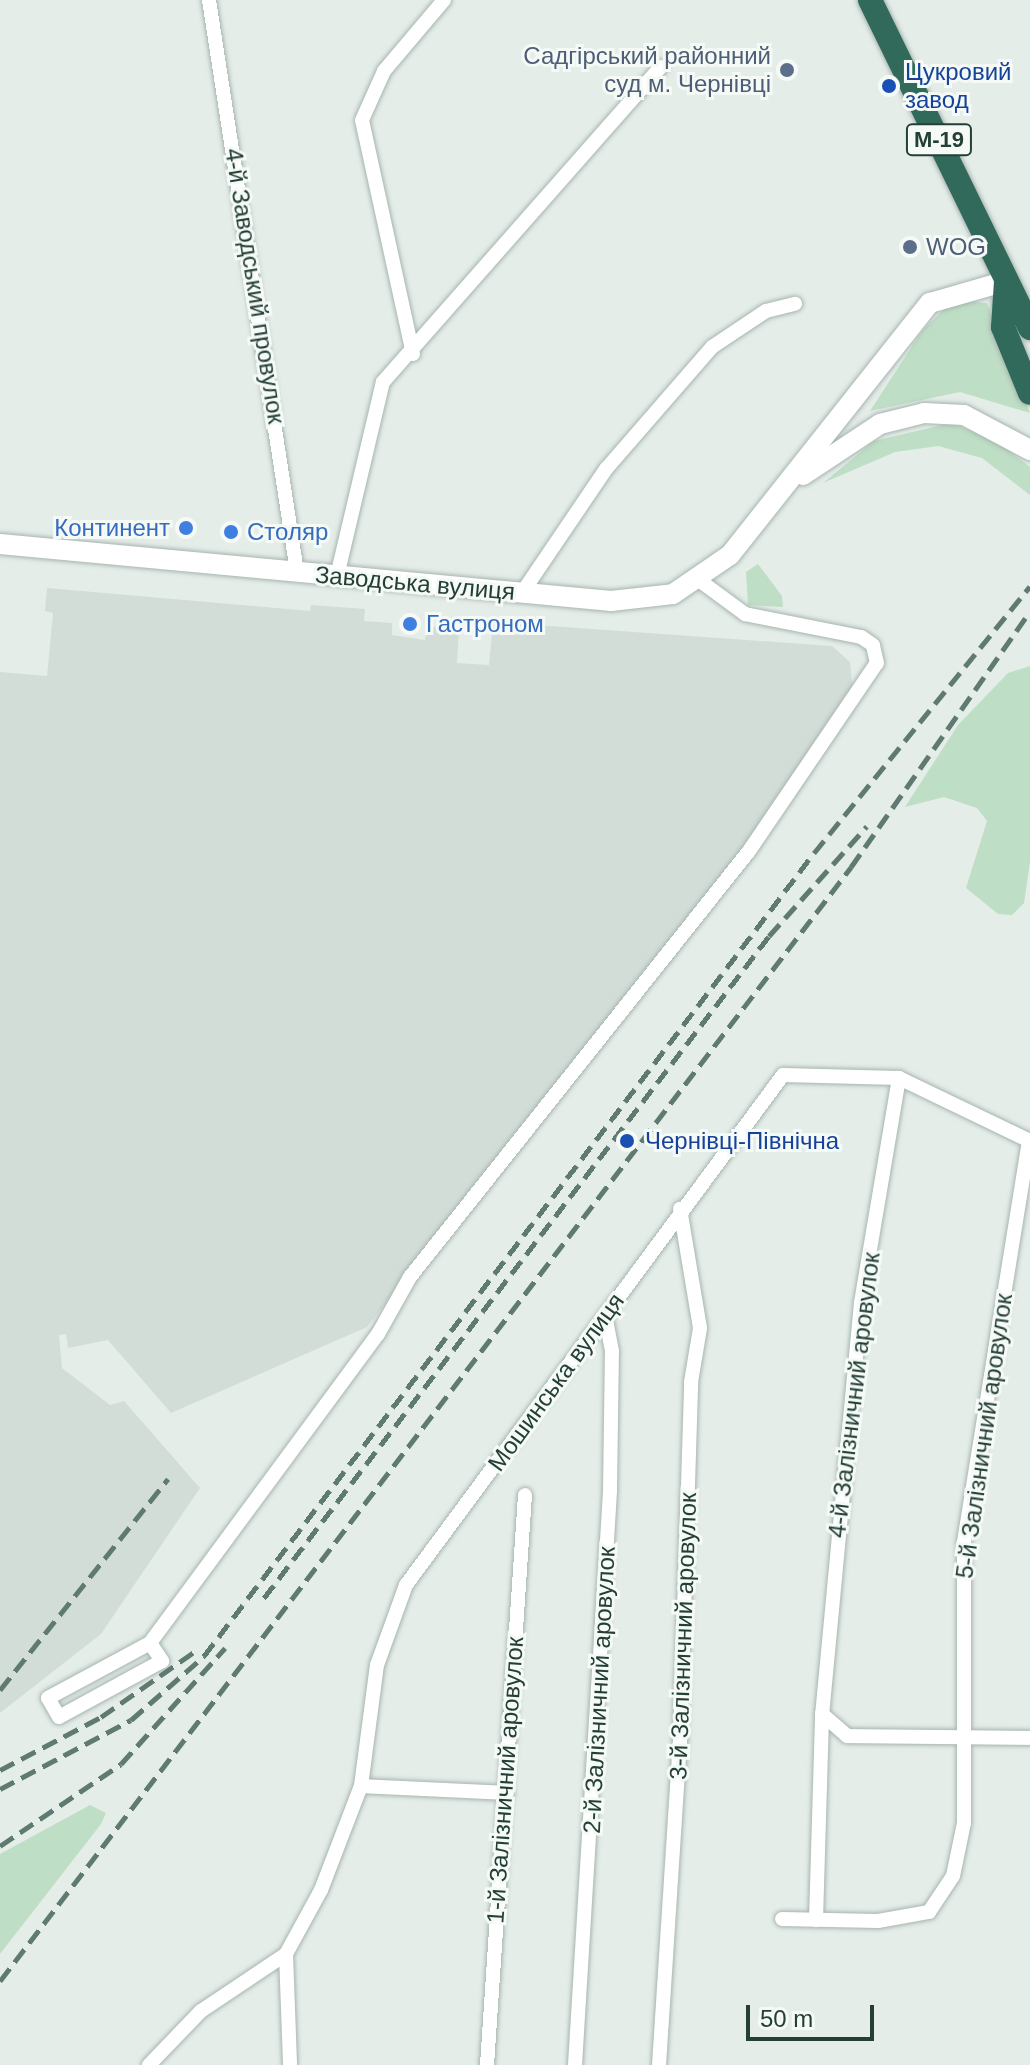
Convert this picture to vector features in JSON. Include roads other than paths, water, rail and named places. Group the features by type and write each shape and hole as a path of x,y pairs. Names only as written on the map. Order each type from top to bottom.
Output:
{"highway":[{"name":"М-19","path":"870,0 1030,328"},
{"name":"М-19","path":"1006,281 1003,327 1030,393"}],"main road":[{"path":"700,581 787,487 908,324 957,291 1006,281"},
{"path":"787,487 870,429 924,413 964,415 1030,450"},
{"name":"Заводська вулиця","path":"0,544 522,593 635,600 700,581"}],"street":[{"name":"4-й Заводський провулок","path":"209,0 297,572"},
{"path":"413,354 362,120 384,71 444,0"},
{"path":"337,576 372,413 383,382 413,354 507,237 661,67"},
{"path":"522,593 606,469 712,347 766,311 795,304"},
{"path":"150,1643 162,1661 59,1717 48,1698 150,1643 378,1334 410,1277 749,851 877,663 873,645 861,637 745,614 700,581"},
{"name":"Мошинська вулиця","path":"286,1954 321,1890 361,1786 377,1665 406,1585 605,1316 680,1209 783,1075 899,1078 1030,1140"},
{"name":"4-й Залізничний аровулок","path":"816,1920 822,1714 861,1303 899,1078"},
{"name":"5-й Залізничний аровулок","path":"782,1919 912,1916 929,1912 946,1893 964,1823 967,1738 964,1542 1030,1140"},
{"name":"3-й Залізничний аровулок","path":"659,2065 679,1769 691,1382 700,1328 680,1209"},
{"name":"2-й Залізничний аровулок","path":"575,2065 610,1491 612,1351 605,1316"},
{"name":"1-й Залізничний аровулок","path":"487,2065 525,1495"},
{"path":"822,1714 847,1736 1030,1738"},
{"path":"361,1786 507,1793"},
{"path":"149,2065 201,2011 286,1954"},
{"path":"286,1954 290,2065"}],"railway":[{"path":"0,1789 131,1720 204,1656 814,853 1030,586"},
{"path":"0,1981 851,867 1030,611"},
{"path":"264,1598 769,936 867,826"},
{"path":"0,1690 168,1479"},
{"path":"0,1846 121,1764 225,1648"},
{"path":"0,1770 101,1717 194,1652"}],"place":[{"name":"Садгірський районний суд м. Чернівці","path":"787,70"},
{"name":"Цукровий завод","path":"889,86"},
{"name":"WOG","path":"910,247"},
{"name":"Континент","path":"186,528"},
{"name":"Столяр","path":"231,532"},
{"name":"Гастроном","path":"410,624"},
{"name":"Чернівці-Північна","path":"627,1141"}]}
